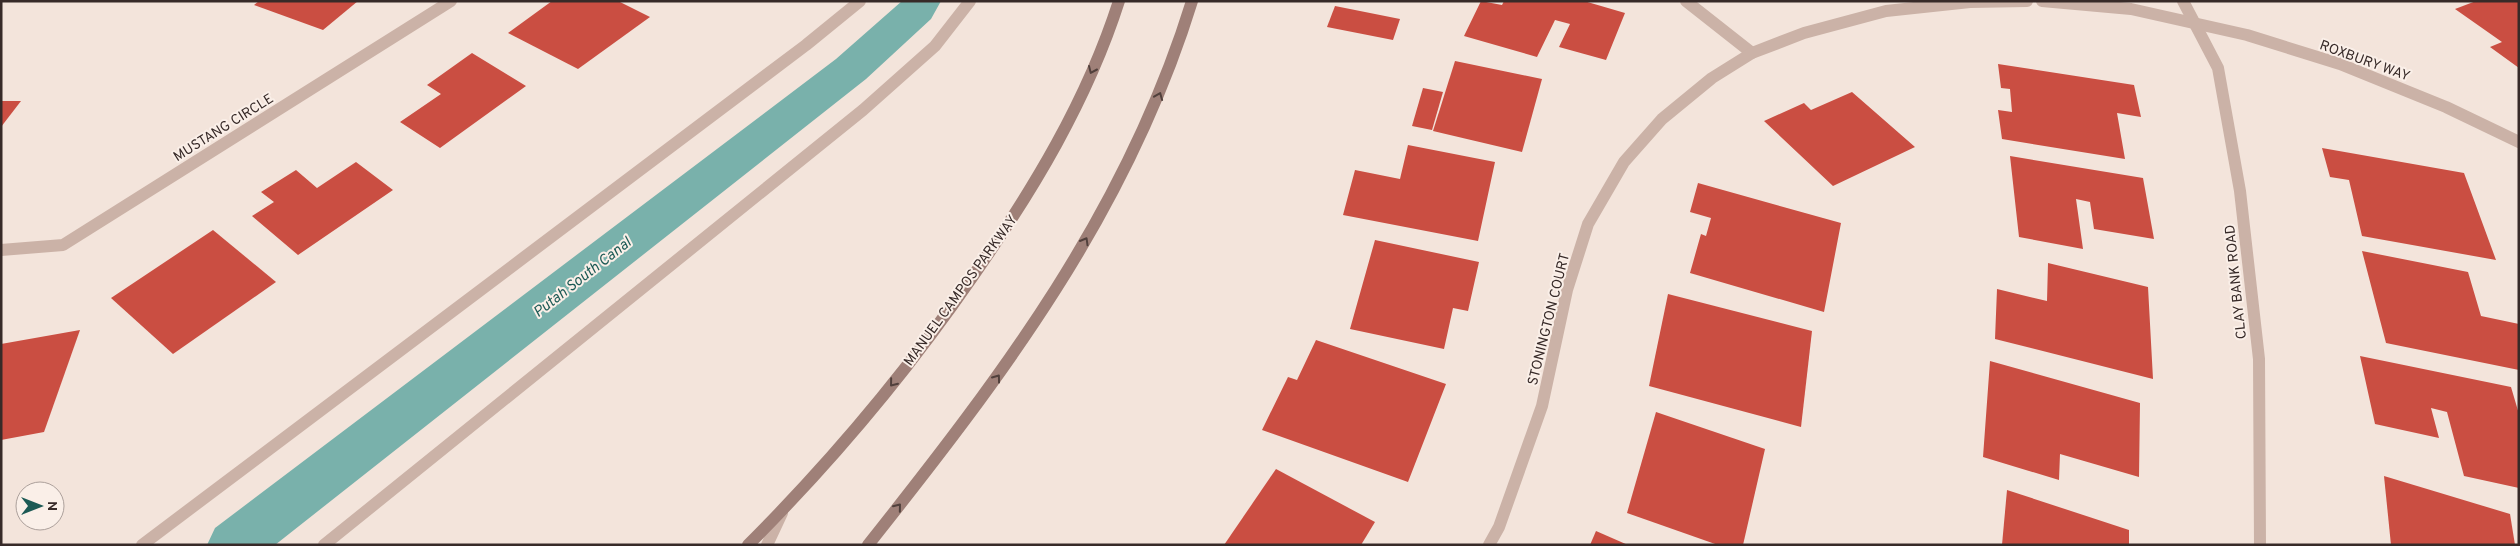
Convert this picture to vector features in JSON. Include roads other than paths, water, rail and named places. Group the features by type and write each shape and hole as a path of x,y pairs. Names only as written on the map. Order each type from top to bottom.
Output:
{"main road":[{"name":"MANUEL CAMPOS PARKWAY","path":"748,545 782,513 873,408 931,335 1028,195 1074,111 1112,26 1119,1"},
{"path":"868,545 961,428 1038,321 1111,197 1157,101 1182,35 1192,1"}],"street":[{"name":"MUSTANG CIRCLE","path":"1,250 63,245 451,1"},
{"path":"142,545 806,45 860,1"},
{"path":"324,545 863,110 935,46 970,1"},
{"path":"1686,1 1752,53"},
{"name":"STONINGTON COURT","path":"1489,545 1498,527 1542,406 1567,290 1588,224 1624,162 1662,119 1712,78 1752,53 1804,33 1886,11 1970,2 2027,1"},
{"path":"2042,1 2131,9 2195,23"},
{"name":"CLAY BANK ROAD","path":"2183,1 2218,68 2240,191 2259,359 2260,545"},
{"name":"ROXBURY WAY","path":"2195,23 2245,34 2340,64 2446,106 2519,142"},
{"path":"767,545 782,513"}],"waterway":[{"name":"Putah South Canal","path":"234,545 851,69 917,10 922,1"}]}
